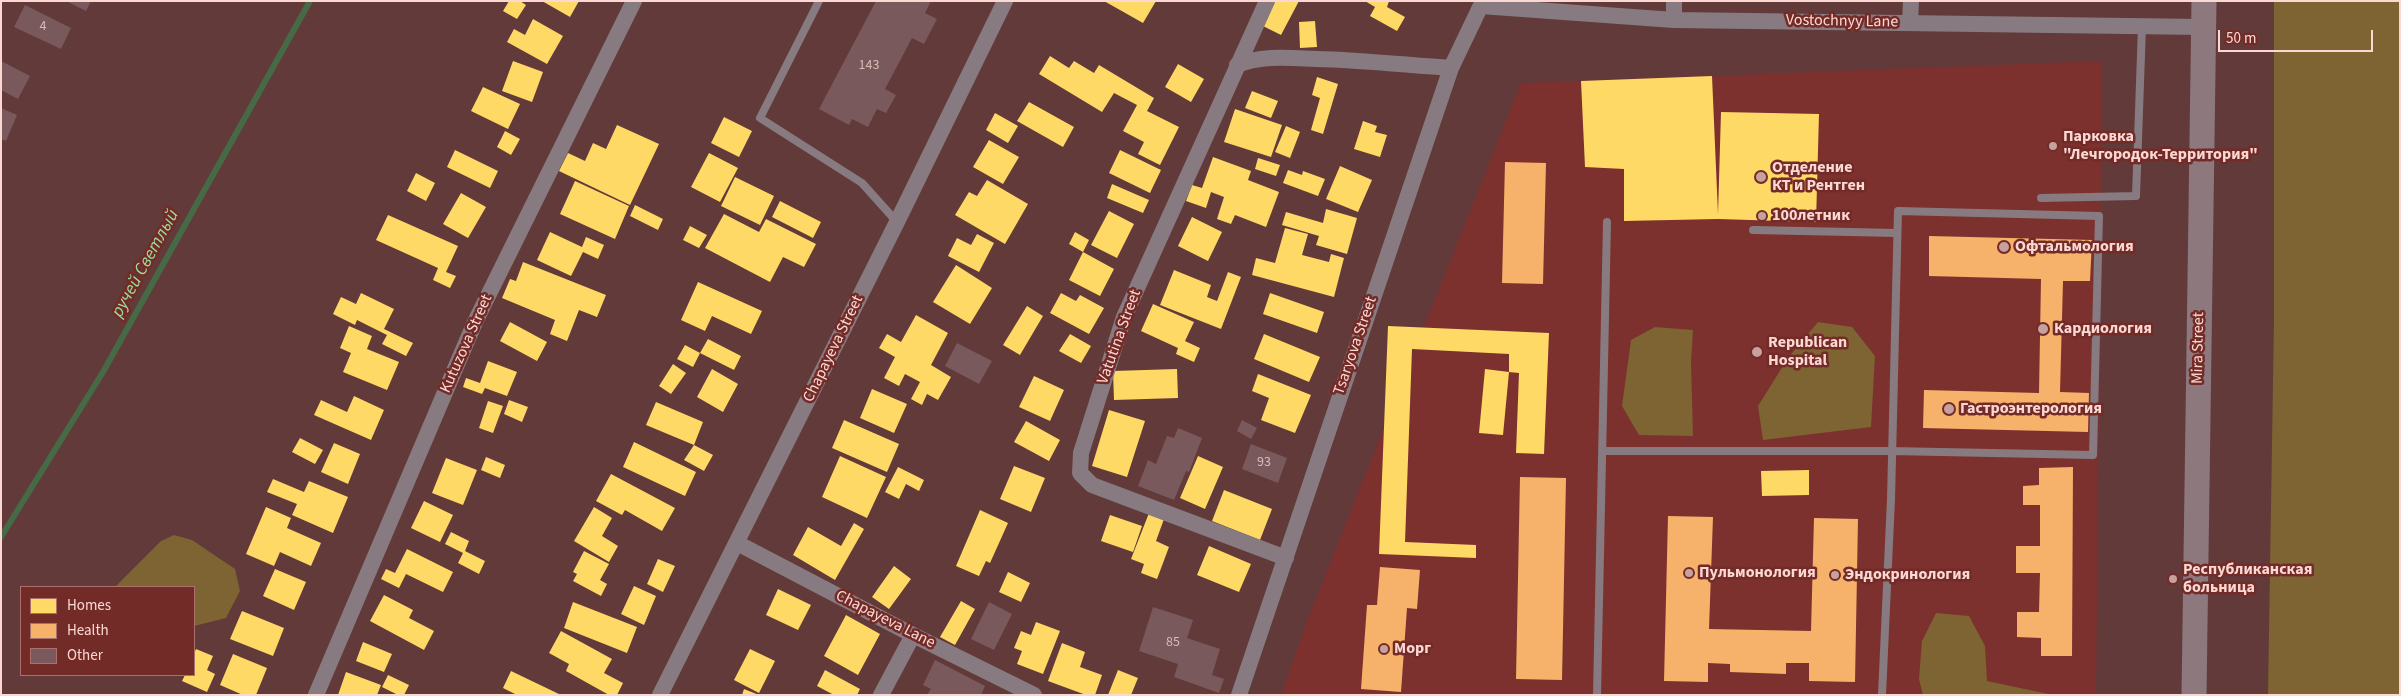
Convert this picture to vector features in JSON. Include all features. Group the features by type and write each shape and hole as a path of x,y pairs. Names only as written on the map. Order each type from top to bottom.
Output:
{"main road":[{"name":"Mira Street","path":"2194,695 2204,1"}],"street":[{"name":"Kutuzova Street","path":"316,695 475,322 634,1"},
{"name":"Chapayeva Street","path":"660,695 897,222 1005,1"},
{"name":"Vatutina Street","path":"1267,1 1236,65 1124,317 1081,453 1080,473 1092,485 1286,558"},
{"path":"1674,1 1674,20"},
{"path":"1910,23 1911,1"},
{"name":"Vostochnyy Lane","path":"1482,4 1674,20 2204,26"},
{"name":"Tsaryova Street","path":"1239,695 1451,68 1482,4"},
{"path":"1236,65 1259,58 1273,57 1451,68"},
{"name":"Chapayeva Lane","path":"737,542 913,635 1034,695"},
{"path":"881,695 913,635"}],"lane":[{"path":"819,1 760,118 862,183 897,222"},
{"path":"2041,198 2136,196 2142,26"},
{"path":"1602,451 1891,451 2093,455 2099,216 1898,211 1891,451 1891,498 1882,695"},
{"path":"1597,695 1607,222"},
{"path":"1753,230 1897,233"}],"shaded area":[{"path":"2274,1 2400,1 2400,695 2268,695 2274,318"},
{"name":"Republican Hospital","path":"2102,61 2096,695 1281,695 1307,621 1521,83"},
{"path":"1818,322 1852,327 1875,356 1871,427 1763,440 1758,406 1788,358"},
{"path":"1655,327 1693,330 1691,362 1693,436 1639,435 1622,406 1631,340"},
{"path":"174,535 192,540 235,569 240,591 226,618 195,626 195,586 116,586 161,541"},
{"path":"1936,613 1969,616 1985,646 1987,681 2053,695 1923,695 1919,679 1922,641"}],"building: Homes":[{"path":"509,1 520,1 526,5 517,19 503,11"},
{"path":"542,1 579,1 570,17"},
{"path":"1104,1 1156,1 1143,23"},
{"path":"1271,1 1299,1 1281,35 1259,24"},
{"path":"1365,1 1389,1 1387,7 1405,17 1397,31 1370,16 1375,7"},
{"path":"533,19 563,36 547,64 507,42 514,29 525,35"},
{"path":"1315,21 1317,47 1300,48 1299,22"},
{"path":"1050,56 1069,68 1074,61 1094,73 1099,65 1154,98 1147,111 1179,127 1160,165 1138,154 1144,142 1123,131 1137,105 1114,93 1102,112 1039,74"},
{"path":"513,61 543,72 532,102 502,91"},
{"path":"1178,64 1204,79 1191,102 1165,87"},
{"path":"1712,76 1718,214 1721,112 1819,114 1816,222 1718,219 1624,221 1624,169 1585,167 1581,81"},
{"path":"1317,77 1338,84 1323,134 1311,130 1320,98 1312,95"},
{"path":"483,87 520,104 508,129 471,111"},
{"path":"1252,91 1278,101 1271,118 1245,108"},
{"path":"1029,102 1074,127 1063,147 1017,121"},
{"path":"1235,109 1282,125 1271,157 1224,142"},
{"path":"995,113 1018,126 1008,143 986,130"},
{"path":"724,117 752,131 739,157 711,143"},
{"path":"1363,121 1377,126 1375,132 1387,135 1380,157 1354,149"},
{"path":"617,125 659,144 630,205 559,171 568,153 585,161 593,143 606,149"},
{"path":"1286,126 1300,132 1290,158 1275,152"},
{"path":"505,131 520,139 511,155 497,147"},
{"path":"989,140 1019,157 1003,184 973,167"},
{"path":"455,150 498,171 490,188 447,167"},
{"path":"1120,150 1161,170 1150,193 1109,173"},
{"path":"709,153 738,168 720,202 691,187"},
{"path":"1213,157 1251,171 1248,180 1279,192 1266,227 1235,215 1231,224 1217,219 1224,197 1211,192 1206,208 1186,201 1192,185 1202,188"},
{"path":"1258,158 1280,165 1276,176 1255,169"},
{"path":"1340,166 1372,180 1358,212 1326,199"},
{"path":"1288,170 1302,175 1303,171 1325,179 1318,196 1283,183"},
{"path":"416,173 435,183 426,201 407,191"},
{"path":"735,177 774,196 760,225 721,206"},
{"path":"987,180 1028,204 1005,244 955,215 969,192 977,196"},
{"path":"575,181 629,206 615,239 560,214"},
{"path":"1112,184 1149,200 1143,213 1107,198"},
{"path":"461,193 486,207 468,238 443,224"},
{"path":"780,201 821,222 813,238 772,217"},
{"path":"635,205 663,219 658,230 630,216"},
{"path":"1326,209 1357,218 1347,254 1316,245 1319,236 1282,225 1286,212 1323,223"},
{"path":"1109,211 1134,224 1117,258 1091,245"},
{"path":"724,214 759,232 766,219 816,244 804,267 783,257 770,282 705,248"},
{"path":"388,215 458,246 446,272 456,276 450,288 433,280 438,268 376,240"},
{"path":"1192,217 1222,232 1208,261 1178,246"},
{"path":"690,226 707,235 699,248 683,240"},
{"path":"1285,228 1308,234 1302,255 1329,262 1331,254 1344,258 1334,297 1252,275 1256,258 1275,263"},
{"path":"550,232 582,247 586,237 604,245 598,259 583,252 571,276 537,260"},
{"path":"1075,232 1089,240 1083,252 1069,244"},
{"path":"977,234 994,243 979,272 948,256 957,238 971,245"},
{"path":"1083,252 1114,269 1100,296 1069,280"},
{"path":"523,262 606,295 597,317 579,310 567,341 550,334 555,320 502,298 510,279 516,281"},
{"path":"956,265 992,288 970,324 933,302"},
{"path":"1174,270 1211,285 1207,297 1217,301 1228,272 1241,277 1221,329 1160,305"},
{"path":"698,282 762,311 751,334 712,316 705,331 681,320"},
{"path":"361,293 394,309 384,329 413,343 406,356 382,344 387,335 357,320 355,325 333,314 341,297 356,304"},
{"path":"1061,293 1076,301 1080,295 1104,308 1089,334 1050,313"},
{"path":"1270,293 1324,312 1317,333 1263,314"},
{"path":"1153,304 1194,322 1185,341 1200,348 1194,362 1176,354 1178,348 1141,331"},
{"path":"1027,306 1043,316 1020,355 1003,345"},
{"path":"916,315 948,333 931,365 951,377 938,400 927,394 922,405 911,399 920,382 905,374 899,386 884,378 895,357 879,348 887,334 901,342"},
{"path":"510,322 547,342 537,361 500,341"},
{"path":"349,326 372,336 367,349 399,362 387,390 343,372 351,353 340,348"},
{"path":"1388,326 1549,333 1544,454 1516,453 1519,373 1509,372 1509,354 1412,349 1405,542 1476,545 1476,558 1379,554"},
{"path":"1070,334 1091,346 1081,363 1059,351"},
{"path":"1264,334 1320,357 1309,382 1254,359"},
{"path":"708,339 741,356 734,370 700,353"},
{"path":"685,345 700,353 693,367 677,359"},
{"path":"488,361 517,372 507,396 485,388 482,394 463,387 466,378 480,383"},
{"path":"673,364 686,373 671,394 659,386"},
{"path":"712,369 738,384 723,412 697,397"},
{"path":"1177,369 1178,398 1114,400 1113,371"},
{"path":"1485,369 1509,372 1503,435 1479,433"},
{"path":"1258,374 1311,395 1295,433 1261,420 1269,398 1252,391"},
{"path":"1034,376 1064,390 1050,421 1019,407"},
{"path":"872,389 907,404 894,433 860,418"},
{"path":"354,396 384,410 371,440 314,415 321,400 347,412"},
{"path":"509,400 528,407 522,422 504,414"},
{"path":"488,401 503,406 493,433 479,428"},
{"path":"656,402 703,422 694,445 646,425"},
{"path":"1109,410 1145,421 1127,477 1092,466"},
{"path":"844,420 899,444 887,472 832,448"},
{"path":"1026,421 1060,440 1049,461 1014,442"},
{"path":"300,438 323,450 315,464 292,452"},
{"path":"634,442 696,472 685,496 623,467"},
{"path":"334,443 360,454 348,484 321,472"},
{"path":"694,445 713,455 704,471 684,460"},
{"path":"840,456 886,477 867,518 822,497"},
{"path":"1198,456 1223,467 1205,509 1180,498"},
{"path":"486,457 505,465 500,478 481,470"},
{"path":"446,458 477,470 463,505 432,493"},
{"path":"1014,466 1045,478 1031,512 1000,499"},
{"path":"898,467 924,480 919,491 906,484 899,499 885,492"},
{"path":"1809,470 1809,495 1762,496 1761,471"},
{"path":"611,474 675,508 662,531 625,510 622,515 596,501"},
{"path":"273,479 304,492 309,481 348,497 333,533 292,515 297,504 267,492"},
{"path":"1224,490 1272,509 1260,540 1212,521"},
{"path":"424,501 453,515 440,542 411,528"},
{"path":"266,507 291,518 287,528 321,543 311,566 280,552 274,566 246,554"},
{"path":"594,507 612,518 602,536 618,546 609,562 574,541"},
{"path":"980,510 1008,523 990,563 986,561 979,576 956,566"},
{"path":"1149,513 1164,519 1156,541 1169,547 1157,579 1141,573 1144,564 1131,559"},
{"path":"1110,515 1142,526 1133,552 1101,541"},
{"path":"854,523 864,529 835,580 793,555 808,527 841,546"},
{"path":"451,532 469,541 465,551 485,561 479,574 458,563 463,553 445,544"},
{"path":"1209,546 1251,564 1239,592 1197,575"},
{"path":"407,549 453,572 443,592 406,574 399,588 381,579 386,569 395,573"},
{"path":"584,551 609,564 600,580 607,584 601,596 573,581 577,574 573,572"},
{"path":"658,559 675,566 663,592 647,584"},
{"path":"894,566 911,579 889,609 872,597"},
{"path":"275,569 306,582 294,610 263,596"},
{"path":"1008,572 1030,583 1021,602 999,592"},
{"path":"634,586 656,596 644,625 621,614"},
{"path":"778,589 811,605 798,630 766,615"},
{"path":"384,595 413,610 409,618 434,631 424,650 370,621"},
{"path":"961,601 975,609 955,645 940,637"},
{"path":"573,602 637,627 627,653 564,628"},
{"path":"242,611 284,628 273,656 230,639"},
{"path":"846,615 880,634 858,675 824,656"},
{"path":"1036,622 1060,631 1043,674 1017,664 1022,651 1014,648 1021,631 1031,635"},
{"path":"561,631 612,659 604,673 623,683 617,695 609,695 566,671 569,664 549,653"},
{"path":"363,642 392,654 384,672 356,661"},
{"path":"1062,643 1085,652 1080,667 1102,675 1095,695 1086,695 1048,681"},
{"path":"196,649 213,656 207,670 215,674 207,692 182,681 184,676 195,676"},
{"path":"750,649 775,661 759,693 734,680"},
{"path":"233,654 267,668 256,695 243,695 220,685"},
{"path":"825,670 860,689 857,695 834,695 817,686"},
{"path":"1118,670 1138,678 1131,695 1108,695"},
{"path":"511,671 561,695 517,695 503,688"},
{"path":"346,672 381,685 377,695 338,695"},
{"path":"388,675 409,685 404,695 398,695 382,687"},
{"path":"744,689 759,695 742,695"}],"building: Health":[{"path":"1505,162 1546,163 1543,284 1502,283"},
{"path":"1929,236 2092,240 2090,281 2063,281 2060,392 2089,393 2088,432 1923,428 1924,390 2039,393 2041,279 1929,276"},
{"path":"2073,467 2072,656 2041,656 2041,638 2017,637 2017,612 2039,612 2040,573 2016,573 2016,546 2040,546 2040,505 2023,505 2023,486 2039,485 2039,468"},
{"path":"1520,477 1566,478 1562,680 1516,679"},
{"path":"1668,516 1713,517 1709,629 1811,631 1814,518 1858,519 1855,682 1809,681 1809,663 1786,663 1786,674 1730,672 1730,664 1708,663 1708,682 1664,681"},
{"name":"Морг","path":"1380,567 1420,570 1417,609 1407,608 1401,692 1361,689 1367,605 1377,605"}],"building: Other":[{"path":"66,1 91,1 86,11"},
{"path":"876,1 931,1 925,13 937,19 924,44 912,38 885,89 896,95 886,113 877,109 868,127 852,119 849,125 819,109"},
{"path":"25,5 71,28 61,49 14,27"},
{"path":"1,61 30,76 18,99 1,90"},
{"path":"1,108 17,115 6,141 1,139"},
{"path":"957,343 992,361 979,384 945,366"},
{"path":"1242,420 1257,428 1251,439 1237,431"},
{"path":"1178,428 1202,438 1189,472 1186,471 1174,500 1138,486 1148,460 1156,464 1167,436 1174,438"},
{"path":"1251,444 1287,458 1278,483 1242,469"},
{"path":"989,602 1012,614 994,650 971,639"},
{"path":"1153,607 1193,620 1187,638 1220,649 1212,675 1224,679 1219,693 1174,677 1178,664 1139,651"},
{"path":"935,660 985,686 981,695 927,695 931,689 923,685"}],"waterway":[{"name":"ручей Светлый","path":"1,537 103,372 310,1"}],"place":[{"name":"Парковка \"Лечгородок-Территория\"","path":"2053,146"},
{"name":"Отделение КТ и Рентген","path":"1761,177"},
{"name":"100летник","path":"1762,216"},
{"name":"Офтальмология","path":"2004,247"},
{"name":"Кардиология","path":"2043,329"},
{"name":"Republican Hospital","path":"1757,352"},
{"name":"Гастроэнтерология","path":"1949,409"},
{"name":"Пульмонология","path":"1689,573"},
{"name":"Эндокринология","path":"1835,575"},
{"name":"Республиканская больница","path":"2173,579"},
{"name":"Морг","path":"1384,649"}]}
